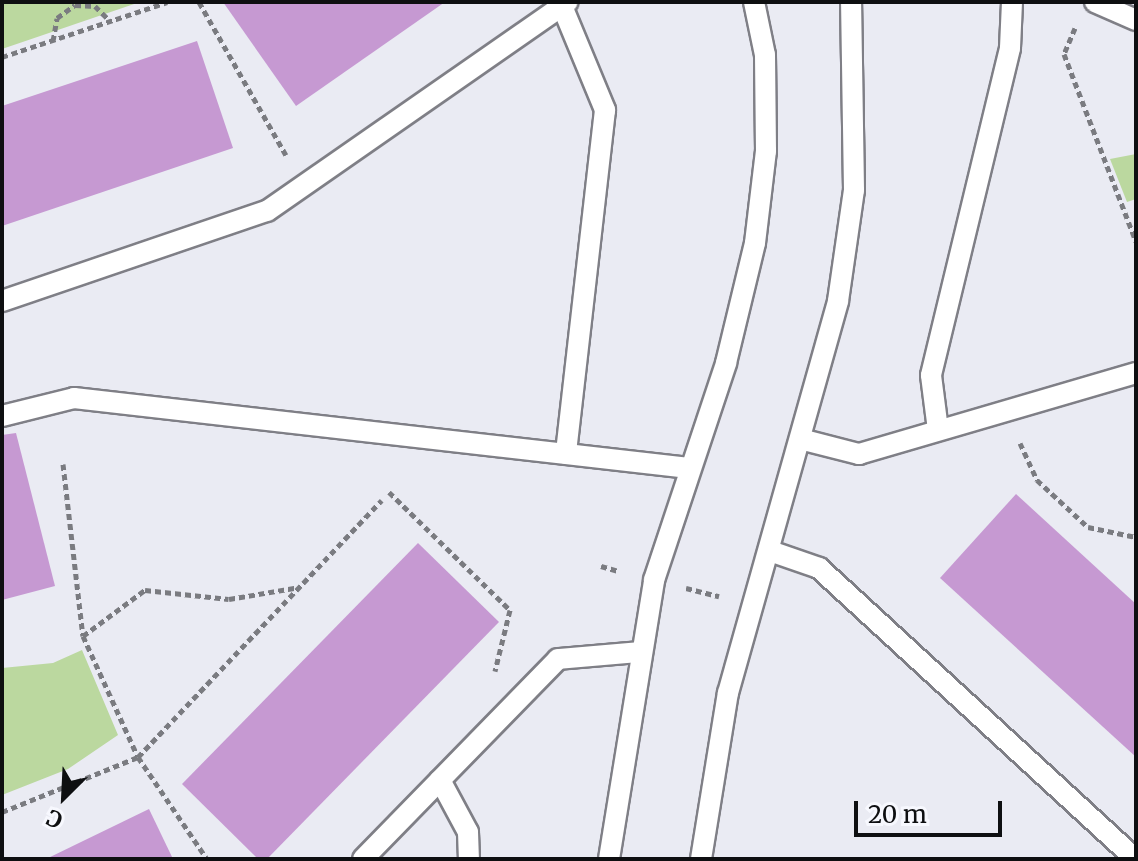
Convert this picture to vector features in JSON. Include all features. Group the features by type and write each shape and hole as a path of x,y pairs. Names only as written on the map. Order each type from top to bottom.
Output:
{"lane":[{"path":"609,859 640,652 689,468 726,363 755,243 766,151 765,55 754,2"},
{"path":"701,859 728,693 804,440 838,301 854,190 851,2"},
{"path":"938,430 931,375 1010,48 1012,2"},
{"path":"2,301 267,211 565,4 605,110 566,454"},
{"path":"1088,8 1136,20"},
{"path":"804,440 859,454 1136,373"},
{"path":"2,416 74,398 689,468"},
{"path":"770,551 819,568 1136,859"},
{"path":"363,859 558,659 640,652"},
{"path":"440,780 468,832 469,859"}],"path":[{"path":"2,57 167,2"},
{"path":"199,2 289,159"},
{"path":"53,41 57,18 75,5 95,6 110,21"},
{"path":"1088,8 1064,54 1136,242"},
{"path":"1019,440 1037,480 1088,527 1136,537"},
{"path":"63,464 83,636 138,757 207,859"},
{"path":"389,492 510,610 492,681"},
{"path":"2,812 138,757 382,500"},
{"path":"601,566 624,572"},
{"path":"675,585 736,600"},
{"path":"83,636 145,590 229,599 301,587"}],"green space":[{"path":"2,2 140,2 2,49"},
{"path":"1136,154 1136,199 1127,202 1110,159"},
{"path":"82,650 118,735 68,769 2,795 2,668 53,663"}],"building":[{"path":"223,2 445,2 296,106"},
{"path":"197,41 233,148 2,226 2,106"},
{"path":"16,433 55,586 2,600 2,435"},
{"path":"1016,494 1136,604 1136,757 940,578"},
{"path":"418,543 499,622 267,859 258,859 182,784"},
{"path":"149,809 173,859 46,859"}]}
